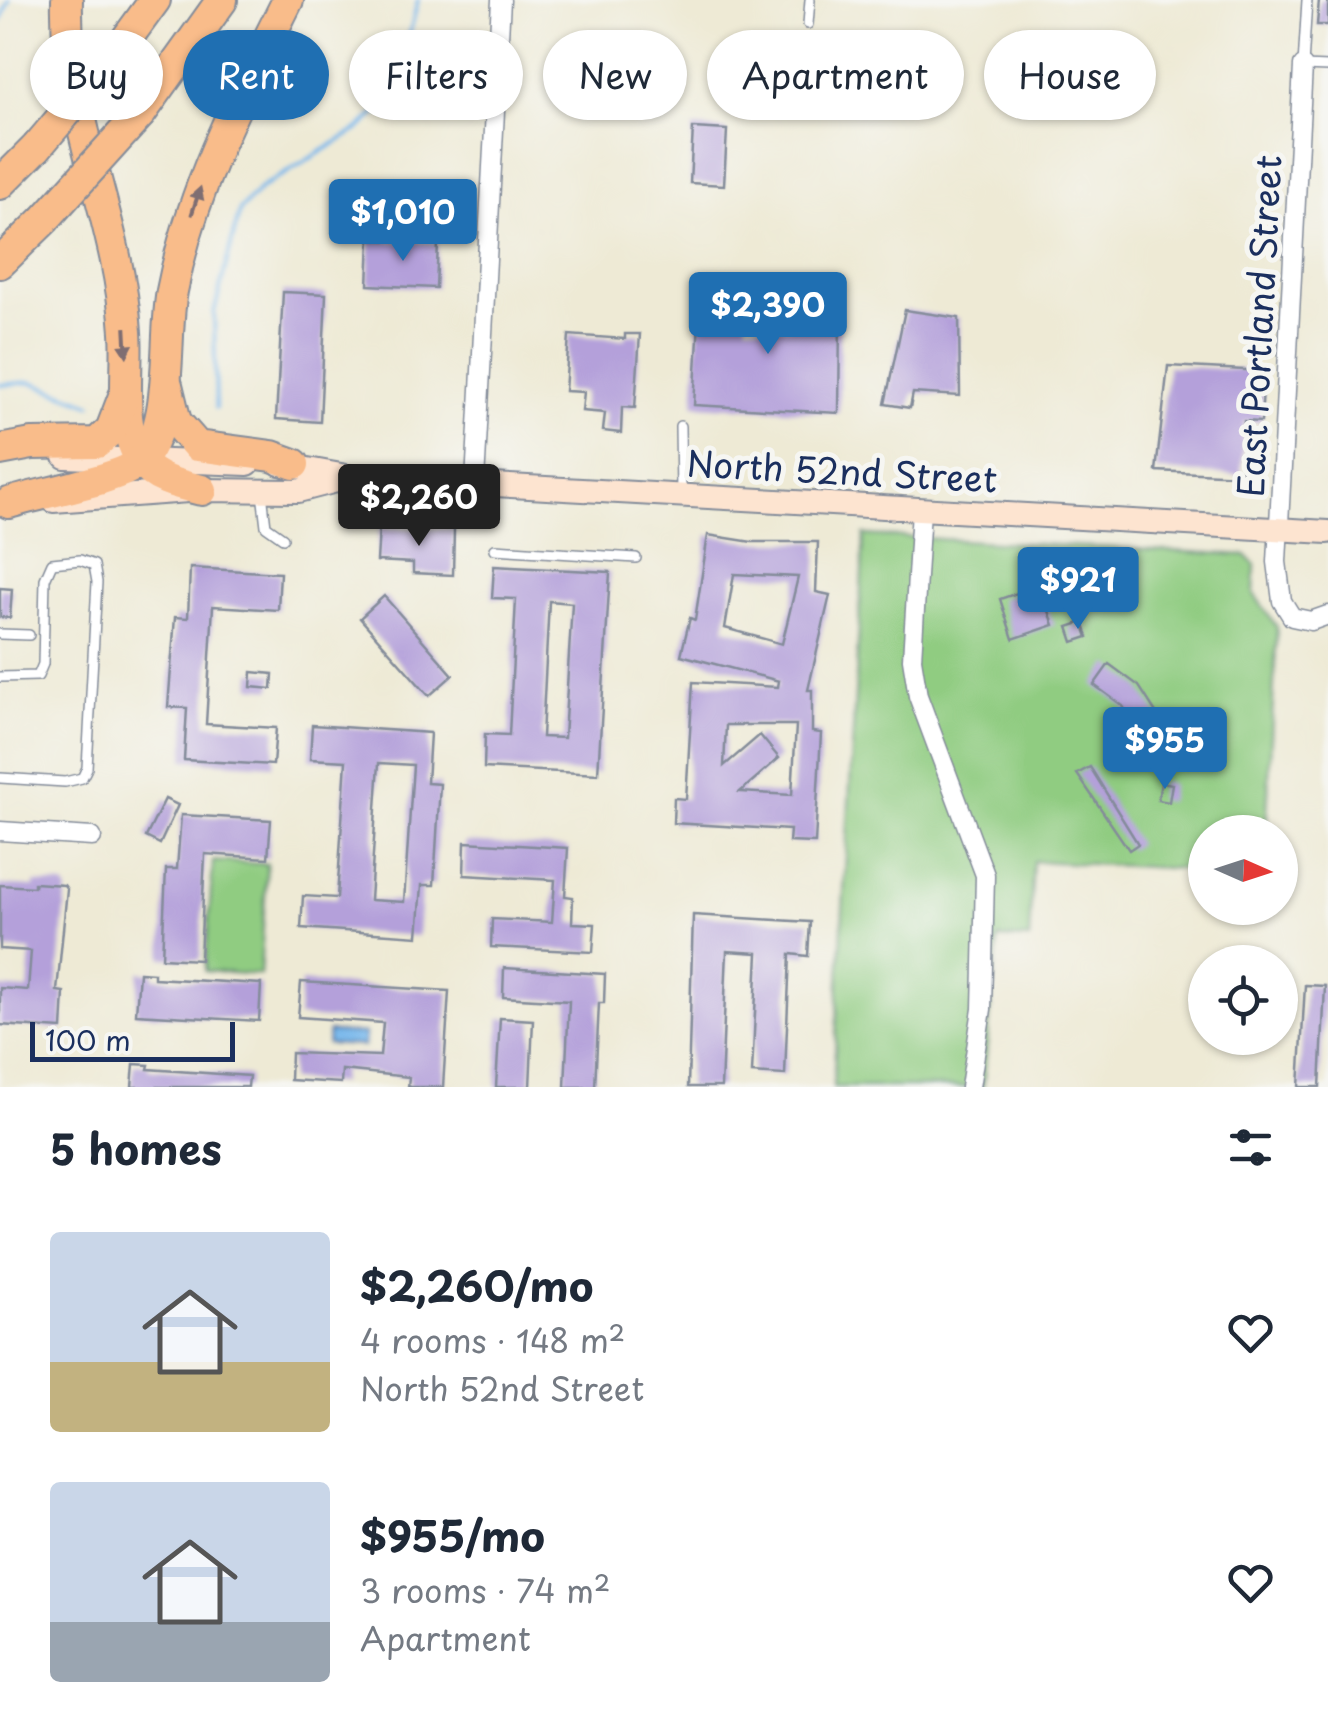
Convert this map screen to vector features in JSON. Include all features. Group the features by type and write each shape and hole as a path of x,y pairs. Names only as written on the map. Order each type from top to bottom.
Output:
{"highway":[{"path":"67,0 73,86 126,328 128,418 141,460 170,482 202,490"},
{"path":"0,184 115,55 156,0"},
{"path":"0,263 141,113 222,0"},
{"path":"4,503 116,474 141,460 157,424 166,378 171,295 193,208 209,163 288,0"},
{"path":"166,378 176,422 197,446 208,451 272,456 294,464"},
{"path":"0,452 32,444 96,443 116,420 128,384"}],"main road":[{"name":"North 52nd Street","path":"0,452 294,464 352,478 1328,532"},
{"name":"North 52nd Street","path":"4,503 202,490 298,490 352,478"}],"street":[{"path":"475,482 501,0"},
{"name":"East Portland Street","path":"1303,66 1280,529 1282,601 1292,617 1311,621 1328,615"},
{"path":"921,510 912,659 918,696 986,886 982,1009 970,1087"},
{"path":"0,831 92,837"}],"lane":[{"path":"808,24 810,0"},
{"path":"1307,0 1303,66 1328,67"},
{"path":"680,426 680,495"},
{"path":"262,490 266,526 283,538"},
{"path":"495,549 636,558"},
{"path":"0,677 38,676 43,664 45,579 52,564 80,560 94,565 97,582 87,768 82,778 65,782 0,778"},
{"path":"0,634 29,636"}],"green space":[{"path":"864,535 1246,555 1255,565 1254,594 1277,627 1267,815 1188,815 1188,869 1033,861 1029,939 998,938 983,1087 833,1087"},
{"path":"213,861 267,864 260,975 205,971"}],"water":[{"path":"328,1032 365,1034 364,1046 327,1044"}],"building":[{"path":"1319,0 1328,0 1328,25 1317,25"},
{"path":"693,128 727,130 724,185 690,183"},
{"path":"370,240 438,243 436,288 368,285"},
{"path":"718,285 744,286 747,325 791,327 797,289 823,291 822,313 840,314 839,413 694,405 700,305 717,306"},
{"path":"283,292 326,294 320,422 276,419"},
{"path":"905,310 959,318 960,396 913,393 910,408 885,404"},
{"path":"625,334 640,334 635,408 622,407 621,433 603,431 605,413 582,411 584,392 565,391 569,335 625,339"},
{"path":"1168,366 1264,371 1261,422 1244,421 1241,475 1156,471"},
{"path":"379,528 454,529 453,575 413,573 413,563 377,561"},
{"path":"708,535 752,542 818,542 816,592 830,595 808,690 812,690 812,732 821,733 815,843 789,842 790,830 673,823 674,798 686,799 693,682 778,687 779,681 681,655 690,618 695,620","holes":["734,574 798,577 782,644 725,628","726,725 796,725 792,795 740,792 779,758 760,735 724,766"]},
{"path":"494,566 610,572 598,774 484,768 485,734 509,735 516,599 492,598","holes":["549,601 572,603 564,738 542,737"]},
{"path":"190,568 280,573 278,610 213,606 206,724 276,728 273,765 184,760 187,708 168,707 175,617 188,618"},
{"path":"1040,585 1054,625 1013,639 1000,599"},
{"path":"0,588 12,589 10,618 0,617"},
{"path":"384,596 453,675 429,696 360,618"},
{"path":"1083,622 1088,637 1073,642 1068,627"},
{"path":"1109,664 1139,686 1157,714 1167,749 1152,753 1154,761 1137,766 1133,755 1141,751 1132,721 1123,706 1094,685"},
{"path":"252,672 273,674 272,689 251,687"},
{"path":"312,725 430,733 427,783 440,784 434,885 422,885 418,936 301,928 303,896 337,898 346,761 310,759","holes":["379,763 413,765 404,902 370,900"]},
{"path":"1090,767 1138,844 1129,850 1077,774"},
{"path":"1161,782 1172,784 1169,802 1158,800"},
{"path":"165,799 178,805 160,844 146,837"},
{"path":"181,815 271,820 268,858 205,854 200,960 162,958 166,869 177,869"},
{"path":"465,842 568,848 565,896 573,897 572,923 595,924 593,952 491,947 492,919 552,922 555,880 464,875"},
{"path":"34,883 64,885 67,889 57,991 64,992 62,1029 0,1025 0,988 28,990 31,951 0,949 0,885 34,887"},
{"path":"693,915 810,922 808,956 790,954 785,1075 752,1073 758,953 727,951 721,1087 688,1087"},
{"path":"504,968 605,974 604,1003 599,1003 595,1087 565,1087 569,1001 503,997"},
{"path":"139,972 154,973 154,978 261,984 259,1021 136,1014"},
{"path":"301,982 449,991 443,1087 408,1087 409,1077 342,1070 341,1083 290,1080 291,1053 380,1056 383,1023 298,1017"},
{"path":"1305,985 1325,986 1320,1087 1299,1087"},
{"path":"500,1018 533,1020 530,1087 496,1087"},
{"path":"134,1064 149,1065 148,1069 249,1076 248,1087 132,1087"}],"waterway":[{"path":"0,23 9,0"},
{"path":"216,408 214,313 240,210 261,188 359,129 387,104 399,76 418,0"},
{"path":"0,385 31,382 91,404"}]}
